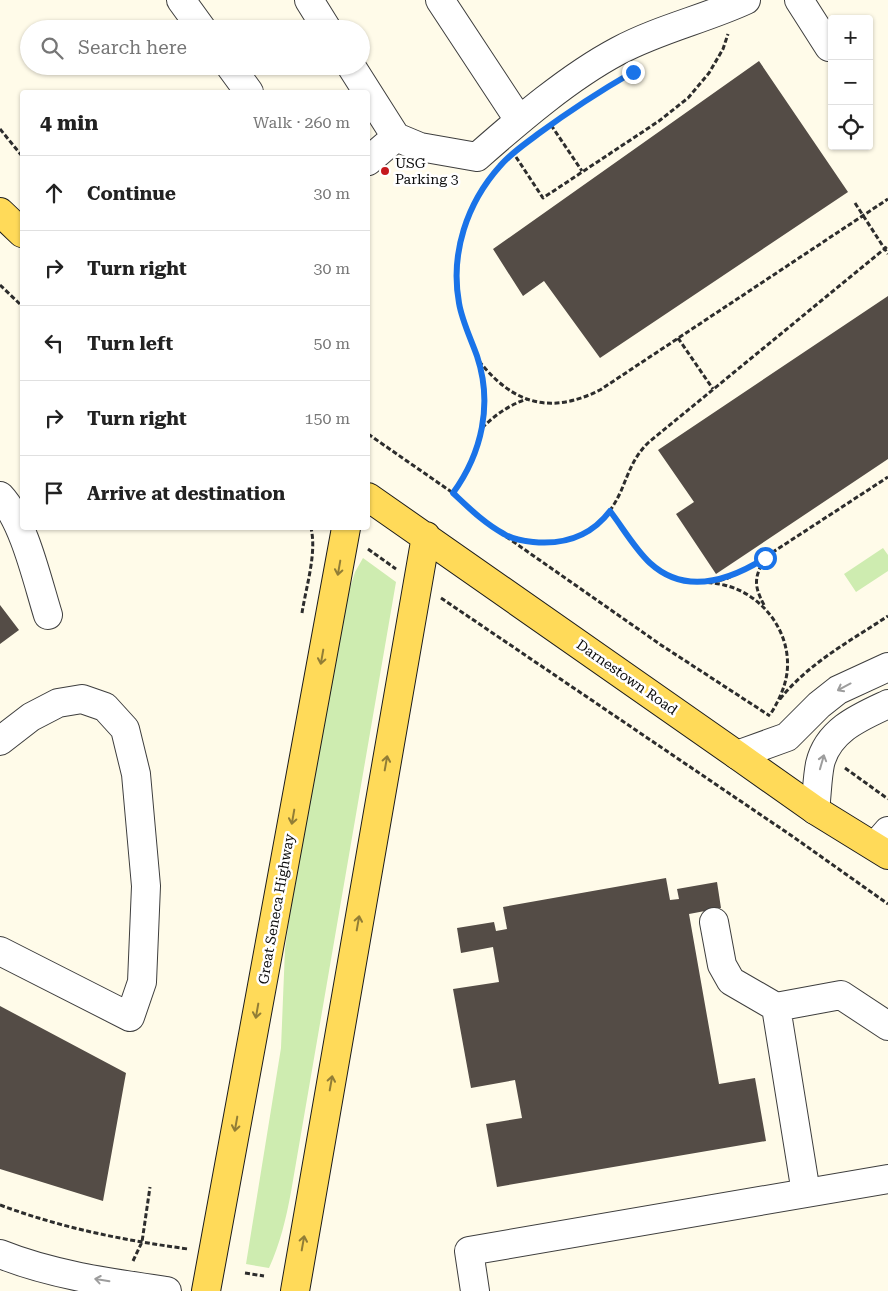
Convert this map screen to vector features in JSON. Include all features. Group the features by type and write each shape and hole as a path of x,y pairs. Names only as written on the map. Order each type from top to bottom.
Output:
{"main road":[{"path":"0,212 20,231"},
{"name":"Darnestown Road","path":"370,498 815,810 884,844"},
{"name":"Great Seneca Highway","path":"206,1291 346,530"},
{"path":"295,1291 426,536"}],"street":[{"path":"181,0 195,20"},
{"path":"309,0 321,20"},
{"path":"440,0 532,125"},
{"path":"370,96 396,137 420,147 477,156 532,125 587,71 618,51 648,37 714,14 746,0"},
{"path":"799,0 828,43"},
{"path":"237,75 248,90"},
{"path":"357,75 366,90"},
{"path":"370,159 396,137"},
{"path":"0,496 6,503 20,529"},
{"path":"20,530 48,615"},
{"path":"738,755 787,737 819,705 838,690 888,667"},
{"path":"0,741 31,717 58,703 82,699 105,707 125,729 136,774 146,886 142,982 130,1017 0,951"},
{"path":"815,810 821,762 833,737 857,718 888,704"},
{"path":"714,922 722,965 731,981 776,1007 841,995 888,1026"},
{"path":"776,1007 806,1193"},
{"path":"475,1291 469,1251 888,1179"},
{"path":"0,1254 72,1275 167,1291"}],"path":[{"path":"513,153 542,198 659,121 688,98 709,73 729,31 721,34"},
{"path":"532,125 551,124 582,171"},
{"path":"0,130 20,154"},
{"path":"453,493 465,476 474,458 482,428 485,398 478,358 459,303 456,267 463,228 470,210 494,172"},
{"path":"478,358 500,384 527,399 554,404 577,400 600,390 888,200"},
{"path":"855,202 886,248 888,254"},
{"path":"505,535 526,541 565,541 582,535 596,526 610,511 621,491 630,467 641,449 886,248"},
{"path":"0,285 20,304"},
{"path":"678,338 713,389"},
{"path":"482,428 504,410 527,399"},
{"path":"370,435 453,493 478,517 661,645 776,720"},
{"path":"709,582 738,574 888,477"},
{"path":"610,511 652,565 666,574 679,579 726,585 752,597 765,608"},
{"path":"367,549 394,568"},
{"path":"765,558 756,579 758,594 782,634 786,648 787,673 778,701 770,716"},
{"path":"449,603 792,836 888,904"},
{"path":"778,701 795,682 815,665 888,616"},
{"path":"843,767 888,799"},
{"path":"132,1263 142,1242 150,1187"},
{"path":"0,1205 55,1224 95,1234 196,1250"},
{"path":"245,1273 264,1276"}],"green space":[{"path":"883,548 888,555 888,571 856,592 844,574"},
{"path":"363,558 396,582 291,1192 282,1231 269,1268 246,1264 281,1048 285,949 344,607 355,572"}],"building":[{"path":"759,61 848,192 600,358 544,281 523,296 493,249"},
{"path":"888,296 888,459 716,574 676,514 694,502 658,450"},
{"path":"0,605 19,630 0,644"},
{"path":"666,878 670,900 679,899 677,889 717,882 721,908 689,914 719,1084 755,1078 766,1141 497,1187 486,1124 522,1118 515,1080 471,1088 453,989 499,982 493,947 461,953 457,928 494,922 496,931 507,929 503,907"},
{"path":"0,1006 126,1073 103,1201 0,1169"}],"place":[{"name":"USG Parking 3","path":"385,171"}],"route":[{"path":"633,72 551,124 513,153 489,179 470,210 458,249 457,285 464,321 478,358 485,398 482,428 474,458 462,481 453,493 478,517 505,535 526,541 565,541 576,538 587,533 604,520 610,511 652,565 666,574 679,579 709,582 726,578 738,574 765,558"}]}
